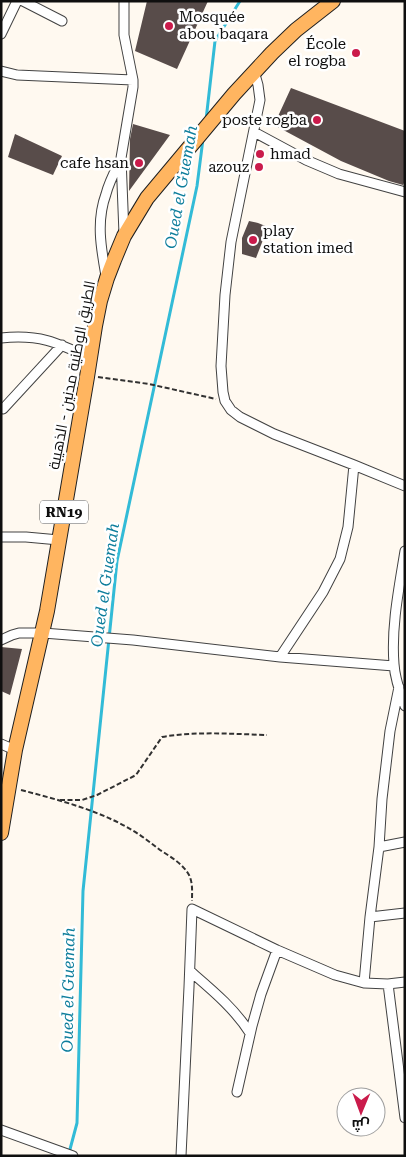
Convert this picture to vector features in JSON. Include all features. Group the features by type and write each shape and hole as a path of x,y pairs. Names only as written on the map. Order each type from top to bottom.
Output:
{"main road":[{"name":"الطريق الوطنية مدنين - الذهيبة","path":"1,833 15,750 42,633 96,318 107,278 124,236 147,198 254,72 296,30 333,1"}],"street":[{"path":"1,34 17,1"},
{"path":"24,1 62,21"},
{"path":"124,1 124,35 133,80 121,158 124,236"},
{"path":"1,71 17,75 133,80"},
{"path":"254,72 260,100 231,242 225,296 221,366 222,392 231,410 240,417 274,434 405,486"},
{"path":"254,132 306,160 339,174 405,192"},
{"path":"107,278 101,244 101,214 105,195 121,158"},
{"path":"1,338 40,338 62,345 90,358"},
{"path":"2,409 62,345"},
{"path":"280,656 323,592 340,559 348,526 354,465"},
{"path":"1,537 59,540"},
{"path":"405,551 396,606 393,646 394,666 405,706"},
{"path":"1,640 20,633 42,633 176,644 394,666"},
{"path":"364,983 390,730 399,687"},
{"path":"1,744 15,750"},
{"path":"379,847 405,842"},
{"path":"180,1156 192,909 277,950 335,975 364,983 388,984 405,982"},
{"path":"370,917 405,913"},
{"path":"237,1092 250,1033 261,994 277,950"},
{"path":"190,971 232,1009 250,1033"},
{"path":"388,984 405,1118"},
{"path":"1,1130 73,1156"}],"path":[{"path":"87,377 103,377 136,382 226,401"},
{"path":"58,800 82,800 136,775 162,737 176,734 267,735"},
{"path":"9,787 97,813 131,830 176,860 186,870 190,877 192,888 192,909"}],"building":[{"name":"Mosquée abou baqara","path":"147,1 208,1 177,69 135,51"},
{"path":"291,88 405,131 405,181 403,185 341,161 274,125"},
{"name":"cafe hsan","path":"133,124 170,135 129,191 130,139"},
{"path":"15,134 62,156 53,175 8,157"},
{"name":"play station imed","path":"249,221 268,227 256,258 242,254 242,238"},
{"path":"1,647 22,649 10,695 1,691"}],"waterway":[{"name":"Oued el Guemah","path":"206,120 215,41 240,1"},
{"name":"Oued el Guemah","path":"69,1153 77,1123 83,891 117,561 197,186 203,139"}],"place":[{"name":"Mosquée abou baqara","path":"169,26"},
{"name":"École el rogba","path":"356,53"},
{"name":"poste rogba","path":"317,120"},
{"name":"hmad","path":"260,154"},
{"name":"cafe hsan","path":"139,163"},
{"name":"azouz","path":"259,167"},
{"name":"play station imed","path":"253,240"}]}
